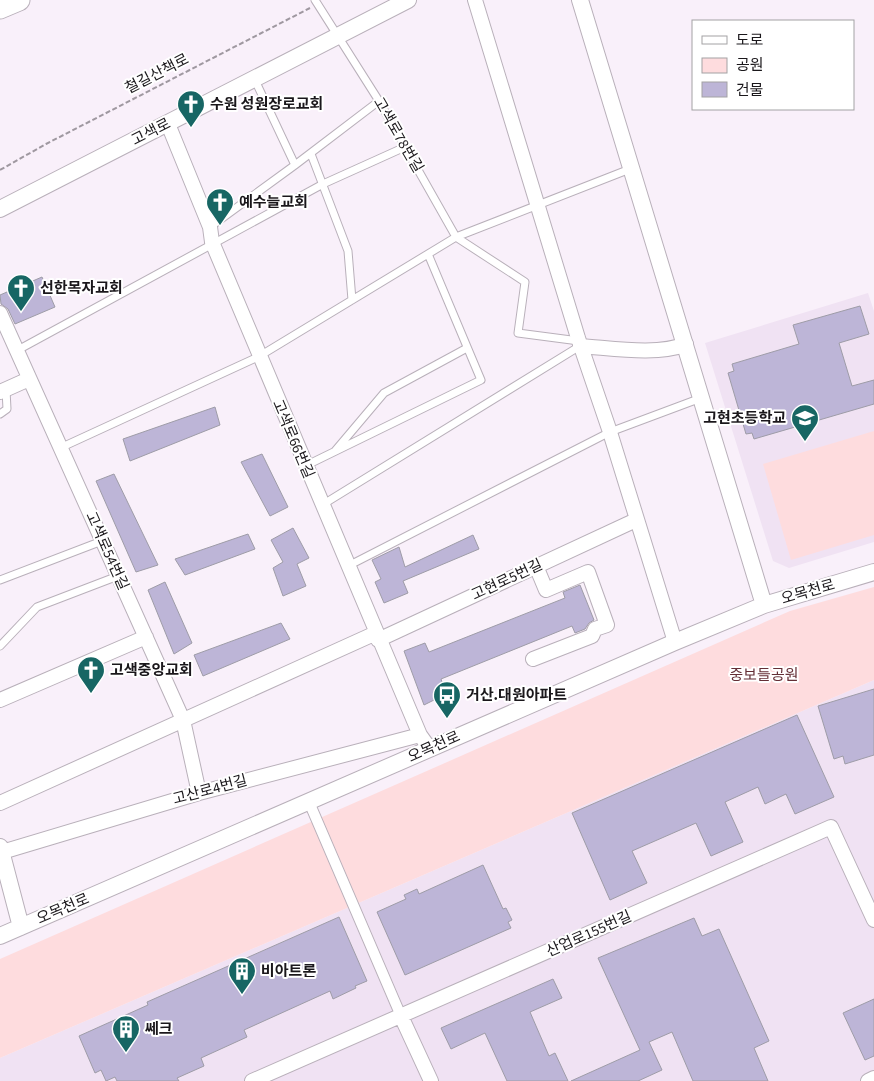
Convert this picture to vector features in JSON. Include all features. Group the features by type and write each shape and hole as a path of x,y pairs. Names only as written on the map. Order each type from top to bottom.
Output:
{"main road":[{"path":"0,8 19,0"}],"street":[{"name":"고색로","path":"0,209 408,0"},
{"path":"475,0 580,344 610,432 675,642"},
{"path":"580,0 703,397 764,605"},
{"name":"고색로66번길","path":"168,124 210,227 212,242 258,357 420,735 430,749"},
{"name":"고색로54번길","path":"0,313 183,720 199,792"},
{"path":"580,344 660,350 674,349 686,344"},
{"path":"3,391 29,379"},
{"name":"고현로5번길","path":"0,803 636,520"},
{"path":"533,659 592,636 595,629 607,624 611,620 588,572 546,590 536,566"},
{"name":"오목천로","path":"0,936 675,642 764,605 874,572"},
{"path":"0,700 146,637"},
{"name":"고산로4번길","path":"1,849 199,792 420,735"},
{"path":"309,802 430,1081"},
{"name":"산업로155번길","path":"252,1081 831,827 874,920"},
{"path":"1,849 3,876 20,927"},
{"path":"868,1081 874,1078"}],"lane":[{"name":"고색로78번길","path":"316,2 378,101 456,237"},
{"path":"254,78 295,166"},
{"path":"210,227 295,166 378,101"},
{"path":"16,351 212,242 323,184 405,147"},
{"path":"310,154 348,252 352,300"},
{"path":"60,448 258,357 456,237 631,169"},
{"path":"456,237 525,282 518,333 580,344"},
{"path":"305,467 481,380 428,254"},
{"path":"322,505 580,344"},
{"path":"333,453 384,393 467,348"},
{"path":"0,414 8,410 3,391"},
{"path":"347,566 610,432 703,397"},
{"path":"0,580 102,541"},
{"path":"0,646 37,607 118,576"}],"path":[{"name":"철길산책로","path":"0,170 316,2"}],"shaded area":[{"name":"고현초등학교","path":"868,293 874,311 874,542 789,568 773,561 705,343"},
{"path":"874,680 874,1081 0,1081 0,1058"}],"green space":[{"path":"874,431 874,535 791,560 763,464"},
{"name":"중보들공원","path":"874,587 874,680 0,1058 0,959 790,611"}],"building":[{"path":"42,277 55,307 15,324 8,309 1,304 0,295"},
{"name":"고현초등학교","path":"860,306 869,334 839,343 852,386 874,380 874,404 754,439 752,433 746,434 728,373 734,371 732,364 799,344 793,325"},
{"path":"215,407 220,425 130,461 123,439"},
{"path":"262,454 288,507 270,516 241,462"},
{"path":"114,474 158,565 136,572 96,481"},
{"path":"293,528 309,558 297,564 306,586 283,596 273,568 283,562 271,540"},
{"path":"248,534 255,549 185,575 175,559"},
{"path":"473,535 479,549 403,581 408,593 384,603 375,582 381,579 372,560 399,547 405,567"},
{"path":"165,582 192,643 174,654 148,590"},
{"path":"580,585 594,620 585,629 575,633 572,626 441,679 446,694 424,705 404,651 425,643 429,652 565,598 563,592"},
{"path":"281,623 290,639 203,676 194,655"},
{"path":"874,689 874,755 845,764 843,756 834,759 818,706"},
{"path":"797,715 834,797 795,814 786,794 765,804 758,787 725,802 743,842 711,856 696,823 632,851 647,883 610,900 572,813"},
{"path":"483,865 503,909 506,908 512,920 508,922 511,928 405,975 377,912 406,899 404,895 417,889 419,894"},
{"name":"비아트론","path":"339,917 367,981 333,999 330,991 244,1030 247,1037 201,1058 204,1066 177,1078 179,1081 117,1081 115,1077 106,1081 101,1070 95,1073 79,1036 148,1005 147,1002"},
{"path":"694,918 702,936 719,929 769,1041 754,1048 768,1081 693,1081 672,1032 649,1042 662,1070 638,1081 571,1081 640,1050 598,958"},
{"path":"553,979 562,998 530,1012 549,1056 555,1053 568,1081 507,1081 485,1033 451,1049 441,1028"},
{"path":"874,999 874,1056 865,1060 843,1013"}],"place":[{"name":"수원 성원장로교회","path":"191,128"},
{"name":"예수늘교회","path":"220,226"},
{"name":"선한목자교회","path":"21,312"},
{"name":"고현초등학교","path":"805,442"},
{"name":"고색중앙교회","path":"91,694"},
{"name":"거산.대원아파트","path":"447,719"},
{"name":"비아트론","path":"242,995"},
{"name":"쎄크","path":"126,1053"}]}
